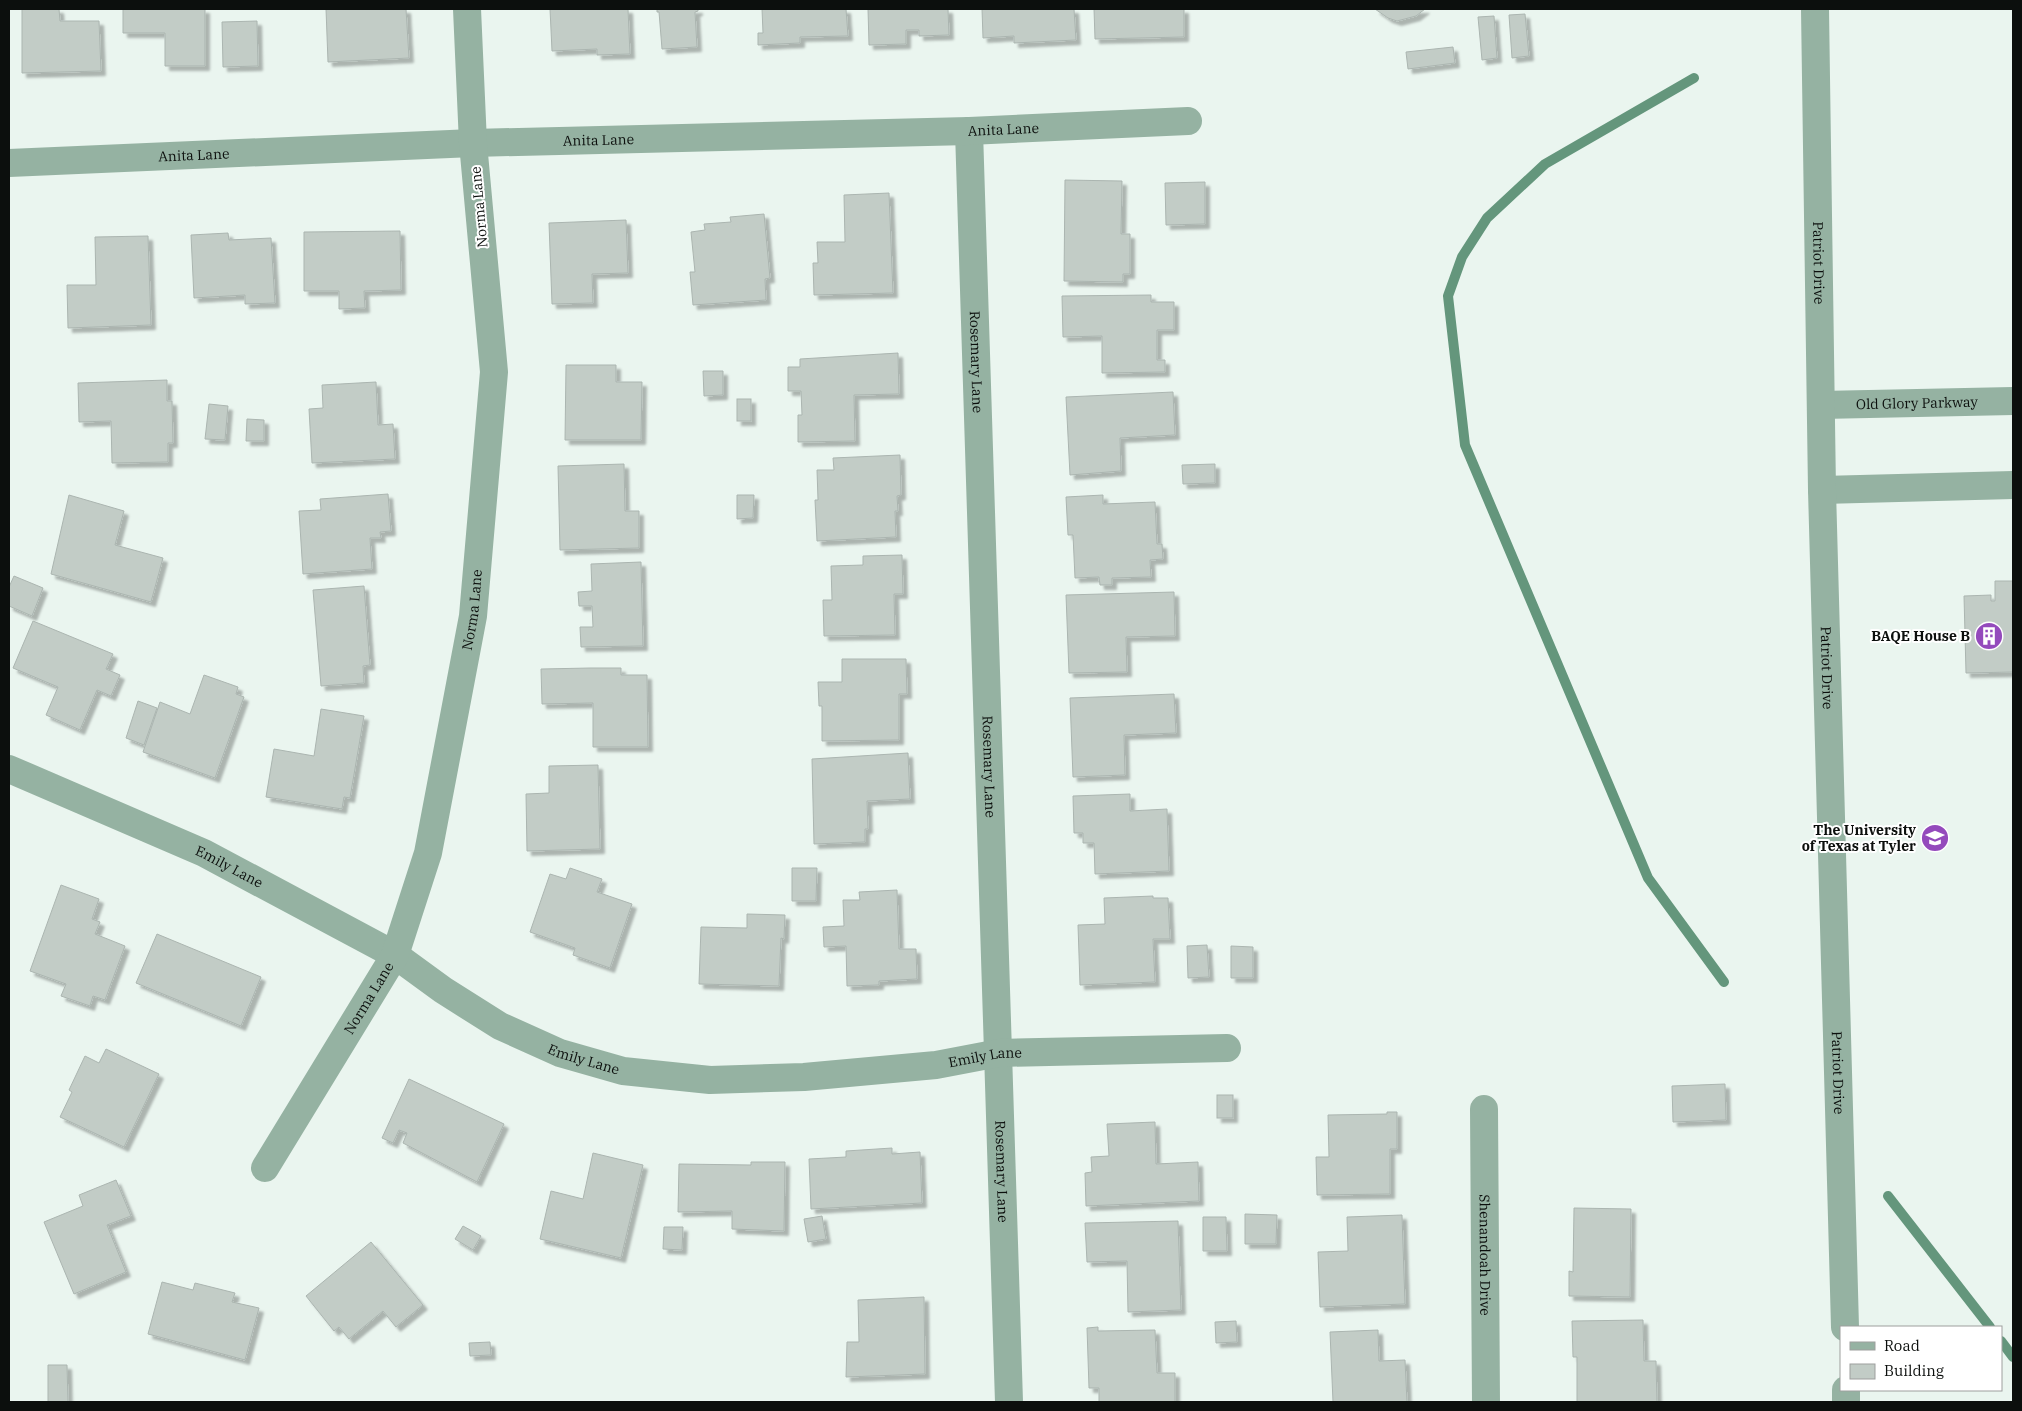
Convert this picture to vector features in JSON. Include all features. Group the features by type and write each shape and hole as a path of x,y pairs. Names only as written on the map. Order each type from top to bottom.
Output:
{"street":[{"name":"Norma Lane","path":"265,1168 395,955 428,853 473,616 494,372 473,143 467,9"},
{"name":"Patriot Drive","path":"1815,9 1822,490 1845,1326"},
{"name":"Anita Lane","path":"9,164 473,143 968,131 1188,121"},
{"name":"Rosemary Lane","path":"968,131 1009,1402"},
{"name":"Old Glory Parkway","path":"1821,405 2013,401"},
{"path":"1822,490 2013,485"},
{"name":"Emily Lane","path":"9,769 204,853 395,955 442,990 500,1026 560,1052 623,1071 710,1080 804,1077 936,1064 999,1053 1227,1048"},
{"name":"Shenandoah Drive","path":"1484,1109 1486,1402"}],"building":[{"path":"22,9 59,9 60,21 99,21 101,71 22,73"},
{"path":"123,9 205,9 205,66 165,66 165,33 123,33"},
{"path":"326,9 406,9 409,58 328,62"},
{"path":"550,9 628,9 630,54 597,55 597,49 552,51"},
{"path":"657,9 698,9 695,12 697,47 662,49 659,12 657,12"},
{"path":"762,9 846,9 848,36 800,37 800,43 758,45 758,33 763,33"},
{"path":"868,9 948,9 949,35 919,36 919,30 906,30 906,44 869,45"},
{"path":"982,9 1074,9 1076,40 1014,43 1014,36 983,38"},
{"path":"1094,9 1184,9 1184,37 1095,39"},
{"path":"1375,9 1425,9 1416,16 1397,21 1388,18"},
{"path":"1525,14 1529,56 1512,58 1509,15"},
{"path":"1494,16 1497,58 1482,60 1478,17"},
{"path":"257,21 258,66 223,67 222,22"},
{"path":"1453,47 1455,63 1408,69 1406,52"},
{"path":"1065,180 1122,181 1121,234 1130,234 1130,274 1123,274 1123,282 1064,281"},
{"path":"1205,182 1205,224 1166,225 1165,183"},
{"path":"889,193 893,293 814,295 813,263 818,263 817,242 845,242 844,195"},
{"path":"764,214 770,278 765,279 766,300 693,305 690,272 695,272 691,232 705,230 704,224 731,222 730,217"},
{"path":"626,220 628,273 592,274 593,303 552,304 549,223"},
{"path":"400,231 401,290 364,291 365,308 339,309 339,291 304,291 304,232"},
{"path":"228,233 229,240 271,238 275,303 245,304 245,295 194,298 191,235"},
{"path":"148,236 151,325 68,328 67,285 96,285 95,237"},
{"path":"1151,295 1151,302 1174,302 1174,330 1157,330 1157,360 1165,360 1165,372 1102,373 1102,336 1063,337 1062,296"},
{"path":"898,353 899,394 854,395 855,441 798,442 798,415 802,415 801,391 788,391 788,367 800,367 800,359"},
{"path":"566,365 616,365 616,382 642,382 641,440 565,440"},
{"path":"703,371 723,371 723,395 704,396"},
{"path":"167,380 167,401 172,401 173,443 168,443 168,462 112,463 111,421 79,422 78,383"},
{"path":"376,382 378,425 393,424 395,459 312,463 309,409 323,408 322,385"},
{"path":"1173,392 1175,435 1120,438 1121,471 1070,475 1066,397"},
{"path":"737,399 751,399 751,421 737,421"},
{"path":"209,404 228,406 225,440 205,439"},
{"path":"247,419 264,420 264,441 246,441"},
{"path":"900,455 901,495 897,496 898,511 895,511 896,537 817,541 815,500 818,500 817,470 834,470 833,458"},
{"path":"624,464 625,511 639,511 639,548 560,550 558,466"},
{"path":"1215,464 1215,483 1183,484 1182,465"},
{"path":"388,494 391,531 380,532 381,538 370,538 372,569 303,574 299,511 321,510 320,499"},
{"path":"69,495 124,511 115,545 163,558 151,602 51,574"},
{"path":"737,495 754,495 753,518 737,519"},
{"path":"1103,495 1103,504 1155,502 1157,544 1162,544 1163,559 1150,560 1151,577 1112,578 1112,585 1100,585 1099,577 1075,578 1073,535 1068,535 1066,497"},
{"path":"902,555 903,594 894,594 895,635 824,636 823,600 832,600 831,566 863,565 863,556"},
{"path":"641,562 643,646 581,647 580,627 593,627 592,606 579,606 578,592 592,591 591,564"},
{"path":"14,576 43,588 32,616 9,606 9,587"},
{"name":"BAQE House B","path":"1995,581 2013,581 2013,672 1966,673 1964,596 1991,595 1991,601 1995,601"},
{"path":"364,586 370,665 363,666 364,683 321,686 313,590"},
{"path":"1174,592 1175,636 1126,637 1127,672 1069,673 1066,595"},
{"path":"33,621 113,654 106,669 120,675 111,696 97,690 80,730 46,715 58,687 13,668"},
{"path":"842,659 906,659 907,694 899,694 899,740 822,741 822,706 819,706 818,682 842,682"},
{"path":"621,668 621,675 647,675 648,747 593,747 593,703 542,704 541,669"},
{"path":"204,675 238,687 236,694 244,697 215,778 143,752 160,702 190,714"},
{"path":"1174,694 1176,733 1124,735 1125,775 1073,777 1070,698"},
{"path":"138,701 157,708 144,745 126,738"},
{"path":"321,709 364,716 350,798 344,797 342,809 266,797 274,749 314,756"},
{"path":"908,753 910,799 867,801 868,829 865,829 865,842 814,844 812,759"},
{"path":"598,765 600,849 527,851 526,794 549,793 549,766"},
{"path":"1130,794 1130,811 1167,809 1169,871 1095,874 1094,843 1083,843 1083,833 1074,833 1073,796"},
{"path":"570,868 602,879 597,892 632,904 610,968 573,955 575,948 530,932 550,874 566,879"},
{"path":"792,868 817,868 816,901 792,901"},
{"path":"61,885 99,899 92,919 100,922 95,934 125,946 105,1000 93,996 90,1006 61,996 66,984 30,971"},
{"path":"897,890 899,949 916,949 917,979 879,981 879,985 847,986 846,946 824,947 823,927 844,926 843,900 860,900 859,892"},
{"path":"1153,896 1153,898 1168,898 1170,939 1153,939 1155,982 1080,985 1078,925 1105,924 1104,898"},
{"path":"747,914 785,915 784,939 781,938 779,986 699,984 701,927 747,928"},
{"path":"157,934 261,977 241,1026 136,983"},
{"path":"1207,945 1209,977 1188,978 1187,946"},
{"path":"1231,946 1253,947 1253,978 1231,978"},
{"path":"106,1049 159,1074 124,1147 60,1117 72,1092 69,1090 85,1056 99,1063"},
{"path":"409,1079 504,1124 477,1182 403,1143 407,1133 399,1130 393,1143 382,1138"},
{"path":"1725,1084 1726,1120 1673,1122 1672,1086"},
{"path":"1217,1095 1233,1095 1233,1118 1217,1118"},
{"path":"1387,1112 1397,1112 1397,1149 1390,1149 1390,1194 1317,1195 1316,1157 1329,1157 1328,1115 1387,1114"},
{"path":"1155,1122 1156,1164 1198,1162 1199,1201 1086,1206 1085,1173 1092,1172 1091,1157 1109,1156 1107,1124"},
{"path":"892,1148 892,1154 920,1152 922,1203 811,1209 809,1159 846,1157 846,1151"},
{"path":"593,1153 643,1165 621,1258 540,1239 551,1191 583,1199"},
{"path":"751,1162 785,1162 784,1231 732,1229 732,1211 678,1212 679,1164 751,1165"},
{"path":"116,1180 131,1216 107,1225 126,1272 74,1294 44,1222 83,1206 79,1195"},
{"path":"1574,1208 1631,1209 1630,1297 1569,1296 1569,1271 1573,1272"},
{"path":"1245,1214 1277,1215 1276,1244 1245,1244"},
{"path":"1402,1215 1405,1304 1320,1307 1318,1252 1348,1251 1347,1217"},
{"path":"822,1216 826,1239 808,1242 804,1219"},
{"path":"1203,1217 1226,1217 1227,1251 1203,1251"},
{"path":"1178,1221 1181,1310 1128,1312 1127,1261 1087,1262 1085,1223"},
{"path":"463,1226 481,1236 473,1250 455,1239"},
{"path":"664,1227 683,1227 682,1250 663,1249"},
{"path":"371,1242 423,1305 396,1327 383,1311 349,1339 339,1327 334,1331 306,1296"},
{"path":"162,1282 193,1290 195,1283 235,1293 232,1302 259,1308 245,1360 148,1334"},
{"path":"924,1297 925,1374 846,1377 847,1342 859,1342 858,1300"},
{"path":"1643,1320 1644,1361 1656,1361 1657,1402 1577,1402 1577,1357 1573,1357 1572,1321"},
{"path":"1236,1321 1237,1342 1216,1343 1215,1322"},
{"path":"1098,1327 1098,1331 1155,1330 1157,1373 1175,1373 1175,1402 1099,1402 1099,1388 1089,1388 1087,1328"},
{"path":"1378,1330 1379,1361 1405,1360 1407,1402 1333,1402 1330,1332"},
{"path":"490,1342 491,1355 470,1356 469,1343"},
{"path":"48,1365 67,1365 68,1402 48,1402"}],"waterway":[{"path":"1694,78 1545,164 1487,218 1462,257 1448,296 1465,445 1648,878 1724,982"},
{"path":"1888,1196 1989,1326"},
{"path":"2002,1342 2013,1357"}],"place":[{"name":"BAQE House B","path":"1989,636"},
{"name":"The University of Texas at Tyler","path":"1935,838"}]}
